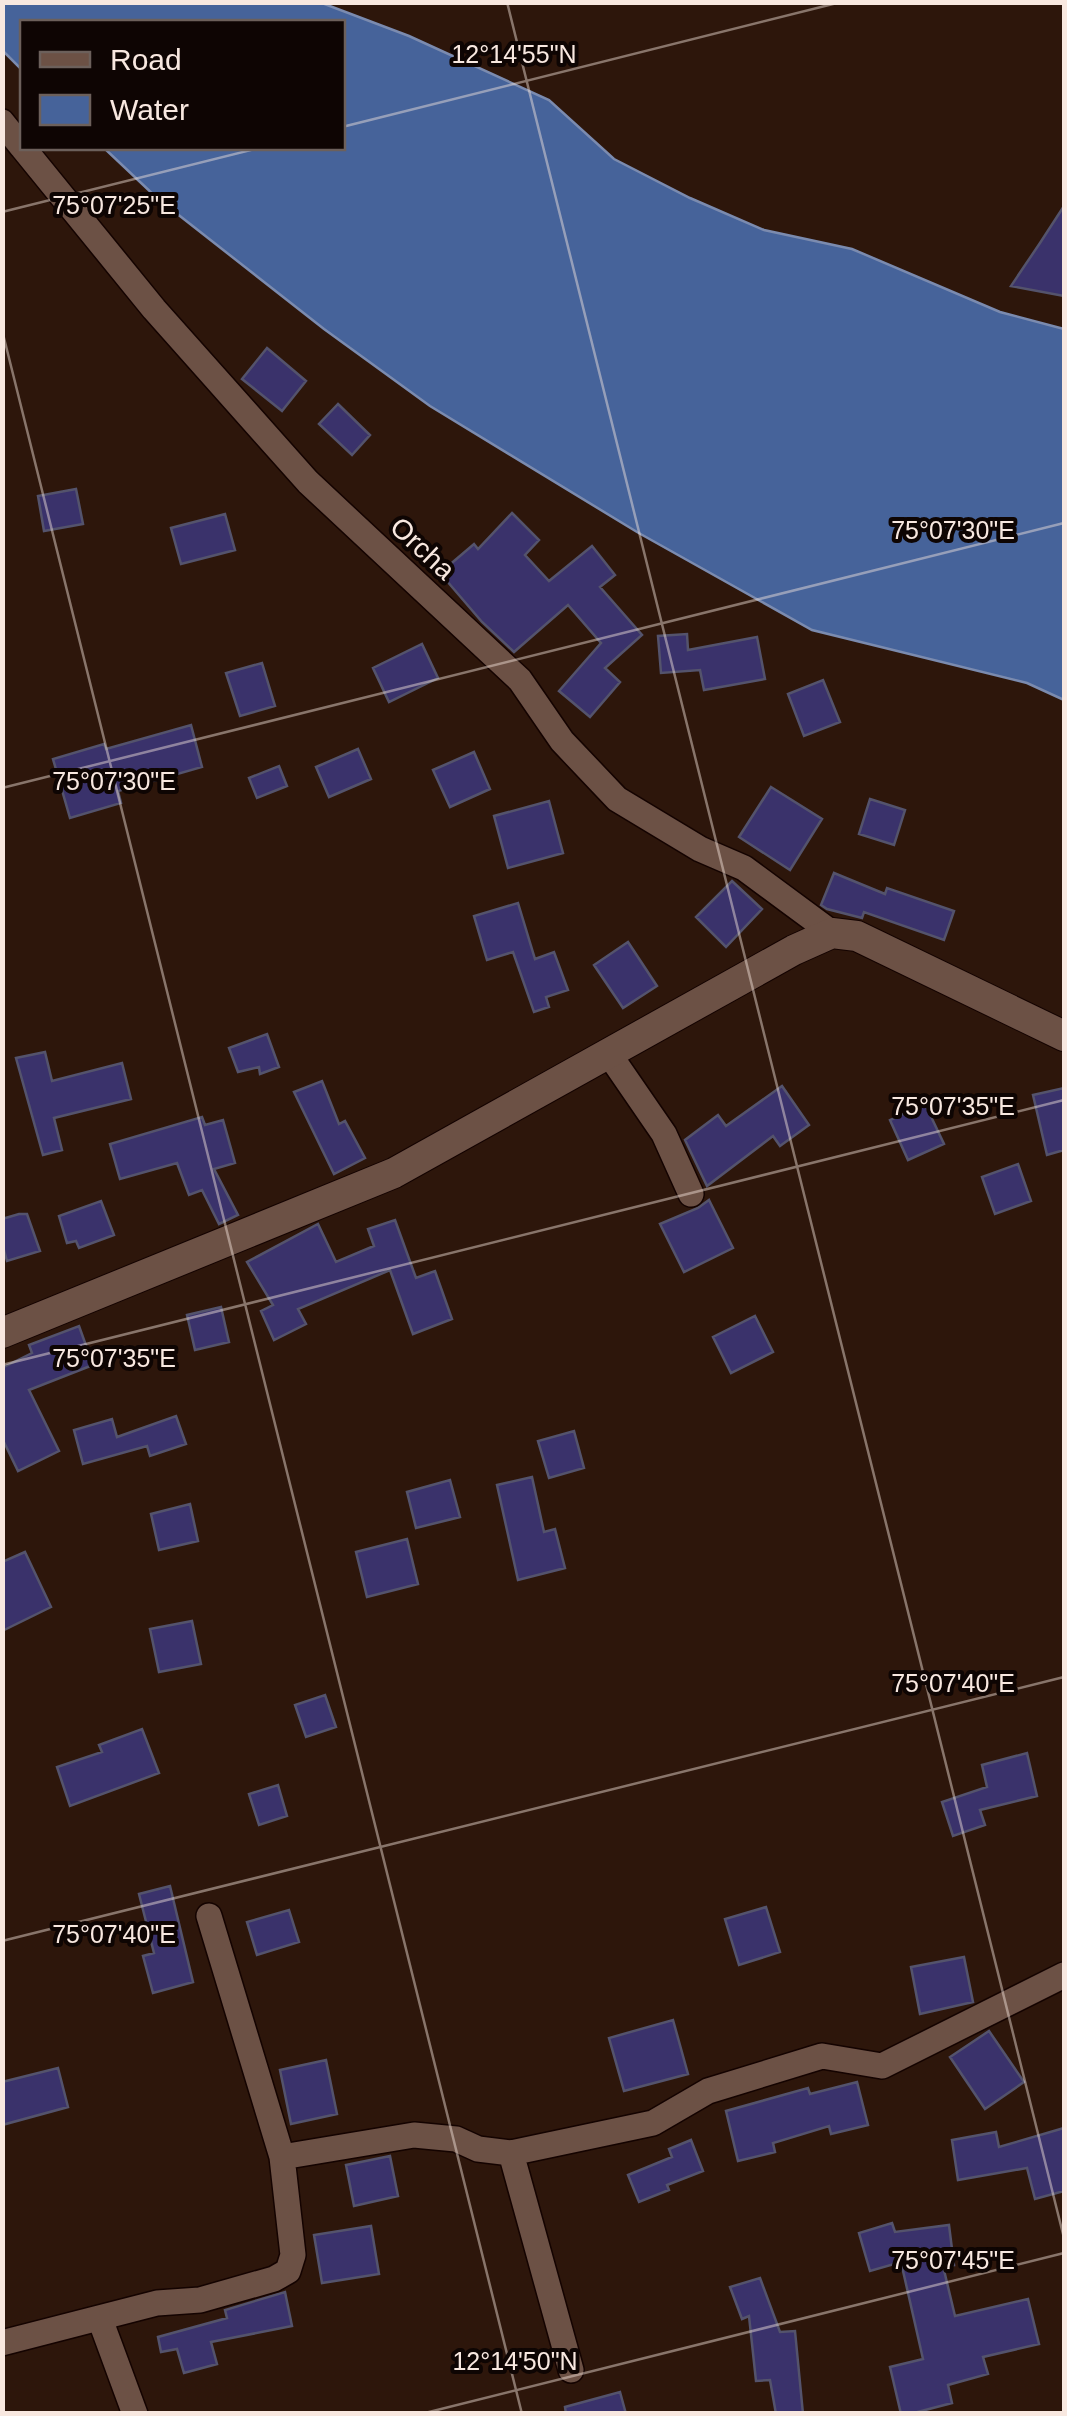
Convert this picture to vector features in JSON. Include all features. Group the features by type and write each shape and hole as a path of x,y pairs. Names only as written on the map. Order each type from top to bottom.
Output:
{"main road":[{"path":"2,1333 394,1172 794,950 832,933 857,936 1064,1036"}],"street":[{"name":"Orcha","path":"2,122 20,143"},
{"name":"Orcha","path":"25,150 154,310 308,482 520,680 562,741 617,798 700,849 744,868 832,933"},
{"path":"609,1054 664,1134 691,1194"},
{"path":"2,2343 157,2303 200,2300 274,2279 288,2271 293,2255 282,2158 209,1916"},
{"path":"282,2158 414,2135 456,2139 478,2149 511,2152 653,2122 708,2090 822,2056 882,2066 1064,1975"},
{"path":"511,2152 571,2370"},
{"path":"100,2319 135,2414"}],"water":[{"path":"2,3 322,3 409,36 549,100 614,159 690,198 764,230 852,249 1000,312 1064,329 1064,700 1027,683 812,630 637,532 430,406 157,198 106,150 345,150 345,20 20,20 20,68 3,51"}],"building":[{"path":"1064,206 1064,296 1011,286 1040,243"},
{"path":"267,348 306,381 282,411 242,379"},
{"path":"338,404 370,435 352,455 319,424"},
{"path":"76,489 83,524 44,531 38,496"},
{"path":"512,513 539,540 525,555 549,581 592,546 615,575 600,587 642,635 605,668 620,682 590,717 559,691 601,643 568,605 514,652 440,573 474,544 478,549"},
{"path":"225,514 235,550 181,564 171,528"},
{"path":"687,634 688,650 757,637 765,679 704,690 700,670 661,673 658,636"},
{"path":"422,644 438,678 389,702 373,668"},
{"path":"262,663 275,706 240,716 226,673"},
{"path":"823,680 840,722 804,736 788,694"},
{"path":"191,725 202,767 118,791 121,803 70,818 53,759"},
{"path":"358,749 371,779 329,797 316,767"},
{"path":"474,752 490,789 450,807 433,770"},
{"path":"279,766 287,786 257,798 249,778"},
{"path":"771,787 822,819 790,870 739,837"},
{"path":"870,799 905,810 894,845 859,834"},
{"path":"549,801 563,853 508,868 494,816"},
{"path":"834,873 885,894 887,888 954,911 944,940 864,912 862,918 827,909 821,905"},
{"path":"732,881 762,909 726,947 696,917"},
{"path":"518,903 535,959 554,952 568,990 546,997 549,1007 534,1012 513,952 487,960 474,916"},
{"path":"628,942 657,986 623,1008 594,965"},
{"path":"267,1034 279,1067 260,1074 259,1067 238,1072 229,1048"},
{"path":"45,1052 52,1081 122,1063 131,1099 54,1118 62,1150 43,1155 16,1058"},
{"path":"322,1081 339,1124 345,1121 365,1158 334,1174 294,1092"},
{"path":"782,1086 809,1125 780,1146 773,1136 707,1186 685,1140 718,1115 726,1126"},
{"path":"1064,1088 1064,1150 1047,1155 1033,1095"},
{"path":"925,1104 944,1144 908,1160 890,1120"},
{"path":"202,1117 205,1125 223,1120 235,1163 214,1169 238,1215 219,1224 202,1190 189,1195 177,1163 120,1179 110,1144"},
{"path":"1018,1164 1031,1201 995,1214 982,1177"},
{"path":"709,1200 733,1248 684,1272 660,1224"},
{"path":"101,1201 114,1235 79,1248 76,1241 67,1243 59,1216"},
{"path":"27,1214 40,1251 7,1261 2,1219"},
{"path":"395,1220 416,1278 435,1271 452,1319 413,1334 390,1270 298,1309 306,1324 274,1340 261,1311 273,1305 247,1262 318,1224 336,1262 374,1246 368,1229"},
{"path":"221,1307 229,1342 195,1350 187,1315"},
{"path":"755,1316 773,1352 731,1373 713,1337"},
{"path":"79,1326 93,1365 29,1390 59,1451 18,1471 2,1438 2,1368 32,1353 29,1345"},
{"path":"176,1416 186,1444 150,1456 147,1446 83,1464 74,1430 112,1419 117,1437"},
{"path":"574,1431 584,1468 549,1478 538,1441"},
{"path":"532,1477 544,1532 555,1529 565,1568 518,1580 497,1485"},
{"path":"450,1480 460,1517 416,1528 407,1492"},
{"path":"190,1504 198,1541 159,1550 151,1514"},
{"path":"407,1539 418,1584 367,1597 356,1552"},
{"path":"25,1552 51,1607 2,1631 2,1562"},
{"path":"192,1621 201,1664 159,1672 150,1629"},
{"path":"325,1695 336,1727 306,1737 295,1705"},
{"path":"142,1729 159,1773 70,1806 57,1767 102,1752 99,1745"},
{"path":"1027,1753 1037,1796 980,1810 985,1825 953,1836 942,1802 987,1787 982,1765"},
{"path":"278,1785 287,1816 259,1825 249,1794"},
{"path":"170,1886 193,1982 153,1993 143,1956 154,1953 139,1894"},
{"path":"766,1907 780,1952 739,1965 725,1919"},
{"path":"289,1910 299,1942 257,1955 247,1922"},
{"path":"964,1957 973,2002 920,2014 911,1967"},
{"path":"673,2020 688,2074 624,2091 609,2038"},
{"path":"989,2031 1024,2082 985,2109 950,2057"},
{"path":"326,2060 337,2114 291,2124 280,2070"},
{"path":"58,2068 68,2107 2,2125 2,2082"},
{"path":"857,2082 868,2125 831,2134 829,2126 773,2143 775,2152 738,2161 726,2111 808,2088 810,2094"},
{"path":"1064,2128 1064,2191 1035,2199 1027,2168 958,2180 952,2140 996,2132 999,2147"},
{"path":"691,2140 703,2171 667,2185 669,2190 639,2202 628,2175 672,2157 669,2149"},
{"path":"390,2156 398,2196 354,2206 346,2165"},
{"path":"892,2223 895,2232 949,2225 954,2265 943,2266 955,2316 1028,2299 1039,2344 983,2357 988,2374 948,2385 952,2403 910,2414 901,2414 890,2367 923,2359 901,2262 870,2271 859,2233"},
{"path":"371,2226 379,2274 322,2283 314,2235"},
{"path":"760,2278 780,2332 795,2331 803,2414 776,2414 770,2380 756,2381 749,2316 742,2319 730,2287"},
{"path":"285,2292 292,2326 211,2342 217,2364 184,2373 177,2349 161,2352 158,2337 227,2318 225,2310"},
{"path":"620,2392 626,2414 566,2414 565,2407"}]}
